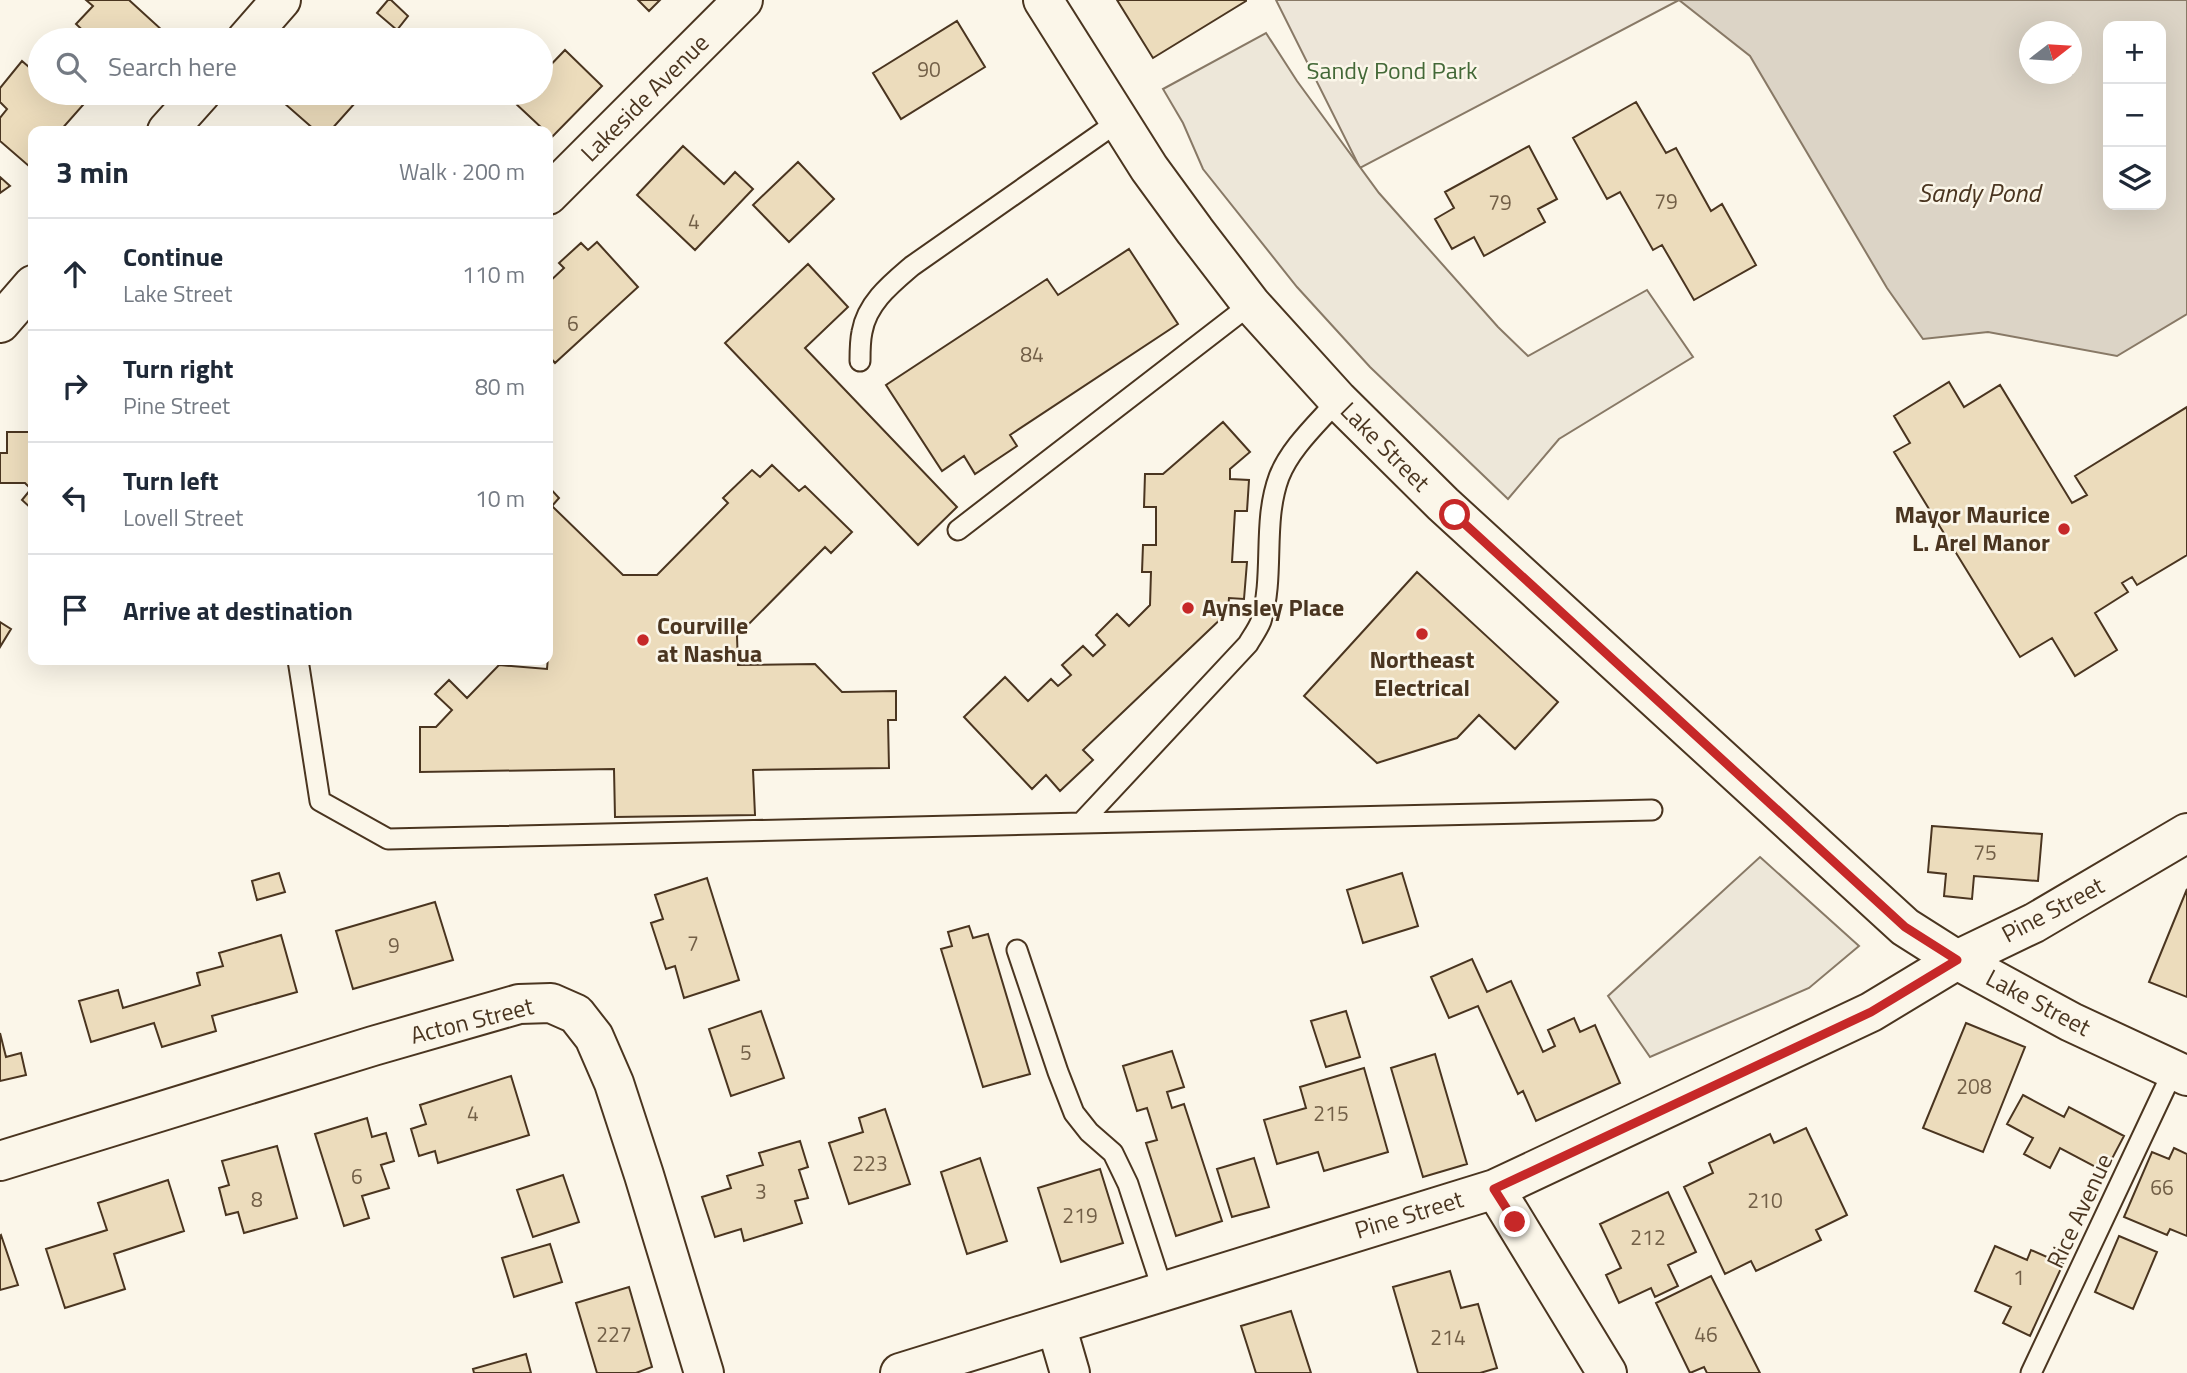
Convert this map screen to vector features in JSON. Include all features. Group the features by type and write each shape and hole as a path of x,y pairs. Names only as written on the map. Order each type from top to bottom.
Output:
{"street":[{"path":"256,28 281,0"},
{"name":"Lakeside Avenue","path":"553,190 743,0"},
{"name":"Lake Street","path":"1043,0 1119,121 1195,232 1251,304 1338,400 1443,504 1905,927 1957,960 2071,1022 2180,1072"},
{"path":"171,126 190,105"},
{"path":"0,323 28,291"},
{"name":"Pine Street","path":"900,1373 1494,1189 1871,1012 1957,960 2177,848"},
{"name":"Acton Street","path":"0,1161 519,1004 551,1003 576,1014 594,1037 614,1083 704,1373"},
{"path":"1494,1189 1607,1373"},
{"path":"1056,1325 1070,1373"}],"lane":[{"path":"860,360 862,331 870,309 887,287 912,266 1119,121"},
{"path":"958,530 1251,304"},
{"path":"1081,823 1248,645 1260,623 1265,601 1272,511 1279,477 1290,456 1338,400"},
{"path":"299,665 320,801 388,839 1652,810"},
{"path":"1017,950 1074,1113 1089,1132 1113,1153 1128,1184 1163,1291"},
{"name":"Rice Avenue","path":"2031,1373 2180,1072"}],"green space":[{"name":"Sandy Pond Park","path":"1276,0 1679,0 1360,168"}],"shaded area":[{"path":"1266,33 1297,81 1379,193 1498,327 1528,356 1647,290 1693,357 1559,439 1508,499 1370,367 1297,287 1203,169 1183,123 1163,89"},
{"path":"1760,857 1859,946 1809,988 1650,1057 1608,996"}],"water":[{"name":"Sandy Pond","path":"1679,0 2187,0 2187,314 2117,356 1988,332 1923,339 1887,288 1750,56"}],"building":[{"path":"86,0 129,0 160,28 80,28 76,24 93,6"},
{"path":"391,0 408,16 399,28 395,28 377,13"},
{"path":"638,0 660,0 649,11"},
{"path":"1117,0 1246,0 1246,1 1153,58"},
{"path":"957,21 985,67 901,119 873,73"},
{"path":"565,50 602,86 553,136 553,126 540,126 517,105 553,105 553,62"},
{"path":"22,61 28,66 28,105 83,105 64,126 28,126 28,165 0,141 0,118 7,109 0,102 0,88"},
{"path":"1636,102 1666,153 1676,148 1711,211 1722,204 1756,265 1694,300 1662,245 1653,250 1620,192 1607,199 1573,138"},
{"path":"286,105 353,105 334,126 310,126"},
{"path":"683,146 724,184 735,172 753,189 695,250 637,195"},
{"path":"1529,146 1557,199 1538,209 1545,222 1484,256 1474,237 1452,249 1435,219 1454,208 1445,192"},
{"path":"798,162 834,199 789,242 753,205"},
{"path":"0,177 10,186 0,193"},
{"path":"597,242 638,287 555,363 553,278 564,268 559,263 581,243 588,250"},
{"path":"1129,249 1178,324 1010,435 1017,446 975,474 964,456 942,471 886,385 1047,279 1058,295"},
{"path":"808,264 848,307 805,348 957,507 918,545 725,343"},
{"name":"Mayor Maurice L. Arel Manor","path":"1949,382 1964,407 2000,385 2072,503 2087,495 2075,476 2187,407 2187,555 2137,585 2132,577 2122,583 2128,592 2095,613 2117,650 2075,676 2052,638 2020,657 1894,452 1910,443 1894,416"},
{"name":"Aynsley Place","path":"1223,422 1250,452 1230,469 1230,479 1249,480 1247,511 1235,511 1232,562 1247,562 1244,599 1229,598 1228,612 1083,750 1093,760 1060,791 1046,775 1032,789 964,717 1005,677 1028,701 1051,679 1058,686 1071,675 1062,665 1083,646 1093,656 1105,645 1096,635 1117,614 1129,626 1150,605 1151,572 1142,572 1143,545 1156,545 1156,507 1144,507 1145,474 1163,474"},
{"path":"7,432 28,432 28,486 25,483 0,483 0,453 7,453"},
{"name":"Courville at Nashua","path":"772,465 799,491 805,486 852,532 831,553 825,547 737,636 738,665 815,664 842,692 896,691 896,720 888,720 889,768 753,770 755,815 615,817 614,769 420,772 420,727 436,727 452,710 435,694 449,680 467,698 499,665 547,669 547,665 553,665 553,507 623,575 657,575 728,503 723,498 752,470 760,477"},
{"name":"Courville at Nashua","path":"553,491 559,498 553,505"},
{"path":"28,493 28,505 22,500"},
{"name":"Northeast Electrical","path":"1417,572 1558,702 1515,749 1479,715 1457,738 1377,763 1304,696"},
{"path":"0,622 11,629 0,647"},
{"path":"1932,826 2042,834 2038,881 1974,876 1972,899 1944,896 1946,874 1928,872"},
{"path":"279,873 285,892 257,900 252,881"},
{"path":"1402,873 1418,926 1363,943 1347,890"},
{"path":"707,878 739,980 684,998 675,966 666,969 651,923 663,919 655,895"},
{"path":"2187,889 2187,997 2149,982"},
{"path":"435,902 453,960 353,989 336,931"},
{"path":"969,926 973,938 988,934 1030,1074 983,1087 941,949 952,946 948,932"},
{"path":"281,935 297,992 212,1016 216,1031 162,1047 154,1023 91,1042 79,1001 118,990 123,1008 200,985 197,973 223,966 219,953"},
{"path":"1472,959 1487,992 1511,981 1543,1052 1555,1046 1548,1030 1574,1018 1580,1032 1595,1025 1620,1083 1536,1121 1523,1091 1518,1094 1478,1006 1449,1018 1431,977"},
{"path":"761,1011 784,1078 731,1096 709,1029"},
{"path":"1346,1011 1360,1057 1326,1067 1311,1021"},
{"path":"1966,1023 2025,1047 1983,1152 1923,1128"},
{"path":"0,1033 6,1057 21,1053 26,1075 0,1081"},
{"path":"1172,1051 1184,1087 1167,1092 1172,1108 1184,1104 1222,1221 1176,1236 1146,1143 1157,1140 1147,1108 1137,1111 1123,1066"},
{"path":"1435,1054 1467,1164 1423,1177 1391,1068"},
{"path":"1364,1068 1388,1152 1324,1171 1318,1152 1277,1164 1264,1120 1306,1108 1300,1087"},
{"path":"511,1076 529,1135 438,1163 435,1151 419,1156 411,1129 426,1124 420,1105"},
{"path":"2023,1095 2064,1117 2069,1107 2124,1136 2105,1172 2060,1148 2050,1168 2024,1154 2033,1138 2007,1124"},
{"path":"885,1109 910,1184 849,1204 829,1143 863,1132 859,1118"},
{"path":"367,1118 372,1137 386,1133 394,1161 381,1165 389,1188 362,1196 369,1218 344,1226 315,1134"},
{"path":"1806,1128 1847,1215 1816,1230 1821,1240 1756,1271 1751,1261 1725,1274 1684,1187 1713,1173 1709,1163 1770,1134 1774,1143"},
{"path":"800,1141 808,1167 799,1170 808,1198 795,1201 802,1223 744,1241 741,1229 715,1237 702,1197 731,1188 727,1176 763,1165 759,1153"},
{"path":"277,1146 297,1218 244,1233 238,1212 226,1215 219,1188 229,1185 222,1161"},
{"path":"2174,1148 2187,1154 2187,1236 2170,1229 2167,1235 2124,1217 2152,1152 2169,1159"},
{"path":"980,1158 1007,1241 967,1254 941,1172"},
{"path":"1254,1158 1269,1207 1232,1217 1217,1169"},
{"path":"1100,1169 1123,1243 1061,1262 1038,1188"},
{"path":"563,1175 579,1222 533,1237 517,1190"},
{"path":"168,1180 184,1231 114,1254 125,1289 65,1308 46,1249 107,1230 98,1203"},
{"path":"1668,1192 1696,1252 1668,1265 1678,1286 1655,1297 1651,1288 1619,1303 1606,1275 1621,1268 1600,1224"},
{"path":"0,1236 18,1285 0,1290"},
{"path":"2119,1236 2157,1252 2133,1309 2095,1292"},
{"path":"550,1244 562,1282 514,1297 502,1258"},
{"path":"1995,1246 2027,1260 2031,1250 2063,1264 2030,1336 2003,1323 2011,1307 1975,1291"},
{"path":"1450,1271 1461,1308 1478,1304 1497,1368 1480,1373 1418,1373 1393,1287"},
{"path":"1711,1276 1760,1373 1707,1373 1704,1367 1690,1373 1656,1303"},
{"path":"629,1287 652,1367 636,1373 597,1373 576,1303"},
{"path":"1291,1311 1311,1373 1256,1373 1241,1326"},
{"path":"526,1354 531,1373 474,1373 473,1369"}],"place":[{"name":"Mayor Maurice L. Arel Manor","path":"2064,529"},
{"name":"Aynsley Place","path":"1188,608"},
{"name":"Northeast Electrical","path":"1422,634"},
{"name":"Courville at Nashua","path":"643,640"}],"route":[{"path":"1455,515 1905,927 1957,960 1871,1012 1494,1189 1515,1222"}]}
